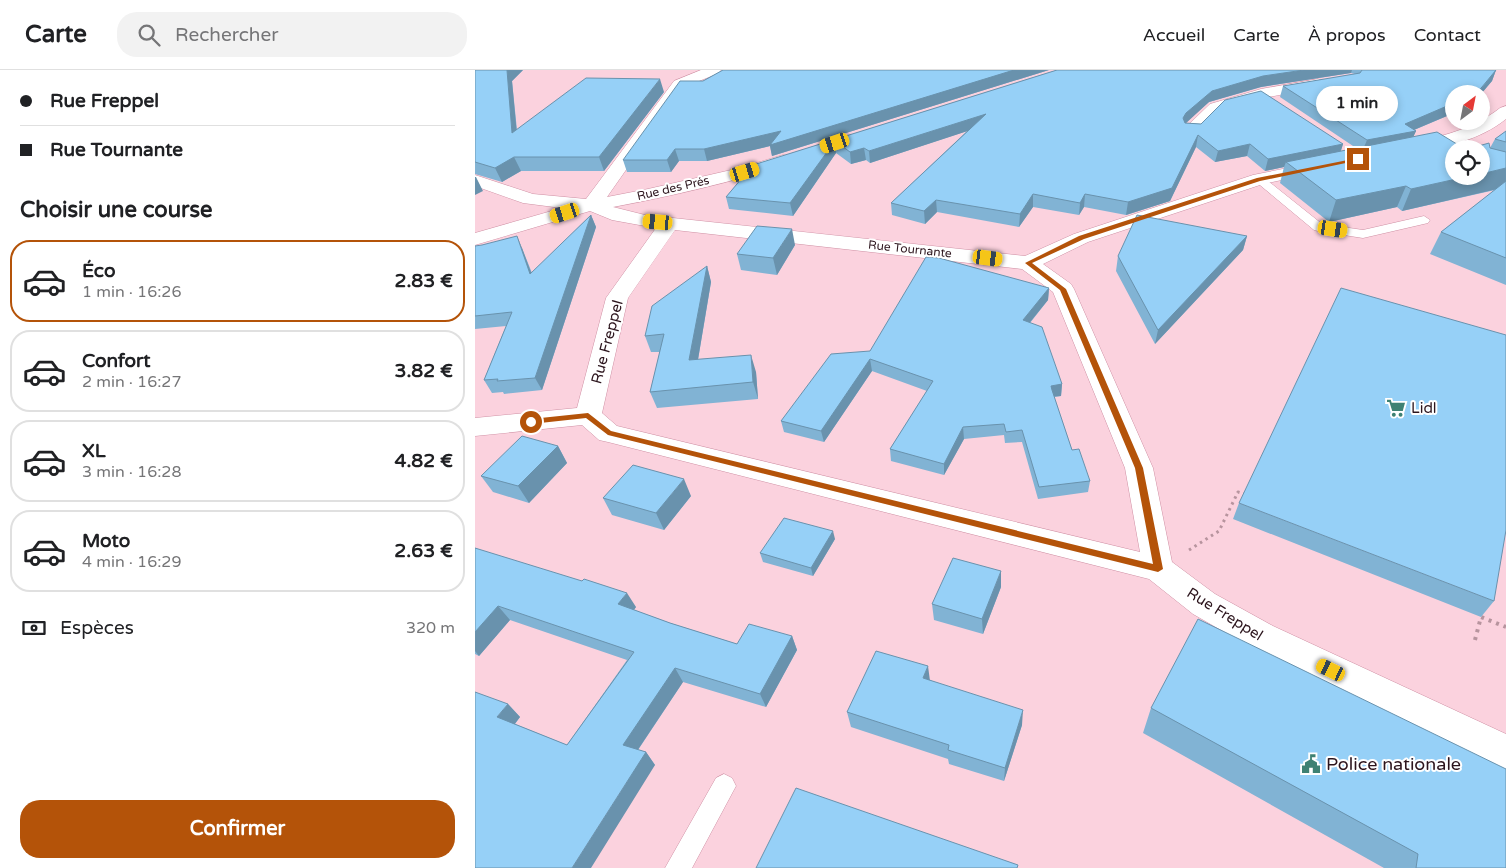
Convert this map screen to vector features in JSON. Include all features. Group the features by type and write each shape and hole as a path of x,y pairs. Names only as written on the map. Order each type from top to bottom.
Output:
{"street":[{"path":"475,180 530,199 591,204 679,84 714,70"},
{"path":"664,74 679,84"},
{"path":"1191,130 1216,107 1261,94 1333,82"},
{"path":"1261,94 1277,105"},
{"path":"1394,152 1448,142 1493,123 1506,111"},
{"name":"Rue des Prés","path":"475,239 591,204 667,190 745,172 800,154"},
{"path":"1158,569 1139,468 1063,289 1028,263 1081,238 1259,180 1340,163"},
{"name":"Rue Tournante","path":"591,204 619,216 670,223 1028,263"},
{"name":"Rue Freppel","path":"670,223 617,298 588,416 608,433 1158,569 1204,604 1261,636 1506,754"},
{"path":"475,427 588,416"}],"lane":[{"path":"1259,180 1317,227 1363,234 1424,220"},
{"path":"678,868 724,786"}],"path":[{"path":"1158,569 1219,531 1238,492 1245,494"},
{"path":"1475,640 1481,617 1506,627"}],"building":[{"path":"475,70 507,70 512,133 586,78 660,79 599,157 514,157 495,168 475,162"},
{"path":"723,70 1014,70 770,145 781,131 704,149 675,149 667,160 623,160 680,81 703,81"},
{"path":"1057,70 1304,70 1263,76 1212,91 1186,113 1183,118 1185,123 1201,124 1225,100 1261,91 1343,144 1268,159 1250,144 1218,151 1198,135 1172,188 1128,202 1085,194 1080,203 1033,194 1020,214 936,200 924,211 891,203 986,114 869,151 864,148 850,152 835,141 790,203 726,197 753,165"},
{"path":"1362,70 1496,70 1484,85 1445,85 1445,107 1405,124 1416,131 1367,140 1283,86 1360,73"},
{"path":"1506,131 1506,142 1495,139"},
{"path":"1437,132 1450,140 1445,140 1445,182 1411,189 1406,186 1336,200 1286,162"},
{"path":"1490,148 1506,152 1506,168 1490,172"},
{"path":"1506,181 1506,258 1441,232"},
{"path":"591,215 535,378 497,381 498,379 484,380 512,312 475,316 475,246 517,236 530,274"},
{"path":"1137,215 1247,236 1158,330 1118,256"},
{"path":"757,226 792,229 773,258 737,254"},
{"path":"926,257 939,258 1049,288 1023,320 1042,327 1062,384 1051,386 1052,390 1072,450 1079,449 1090,481 1039,487 1022,430 1006,432 1004,424 963,427 944,464 890,449 933,381 870,359 821,431 781,421 831,354 870,351"},
{"path":"707,266 689,360 751,355 753,382 650,392 664,334 645,336 652,306"},
{"name":"Lidl","path":"1341,288 1506,335 1506,530 1494,601 1239,503"},
{"path":"522,436 558,446 518,486 481,476"},
{"path":"633,465 684,479 656,513 603,498"},
{"path":"784,518 833,531 811,568 760,553"},
{"path":"475,548 627,593 618,604 737,644 749,624 792,636 760,694 675,668 623,745 646,752 572,868 475,868 475,692 508,704 497,717 567,745 634,652 498,606 475,632"},
{"path":"953,558 1001,571 982,619 932,604"},
{"name":"Police nationale","path":"1198,619 1506,769 1506,868 1416,868 1418,854 1151,708"},
{"path":"876,651 928,666 923,678 1023,710 1005,768 948,750 949,745 847,712"},
{"path":"796,788 1018,865 1017,868 756,868"}],"place":[{"name":"Lidl","path":"1396,408"},
{"name":"Police nationale","path":"1311,764"}],"route":[{"path":"531,422 588,416 608,433 1158,569 1139,468 1063,289 1028,263 1081,238 1259,180 1358,159"}]}
